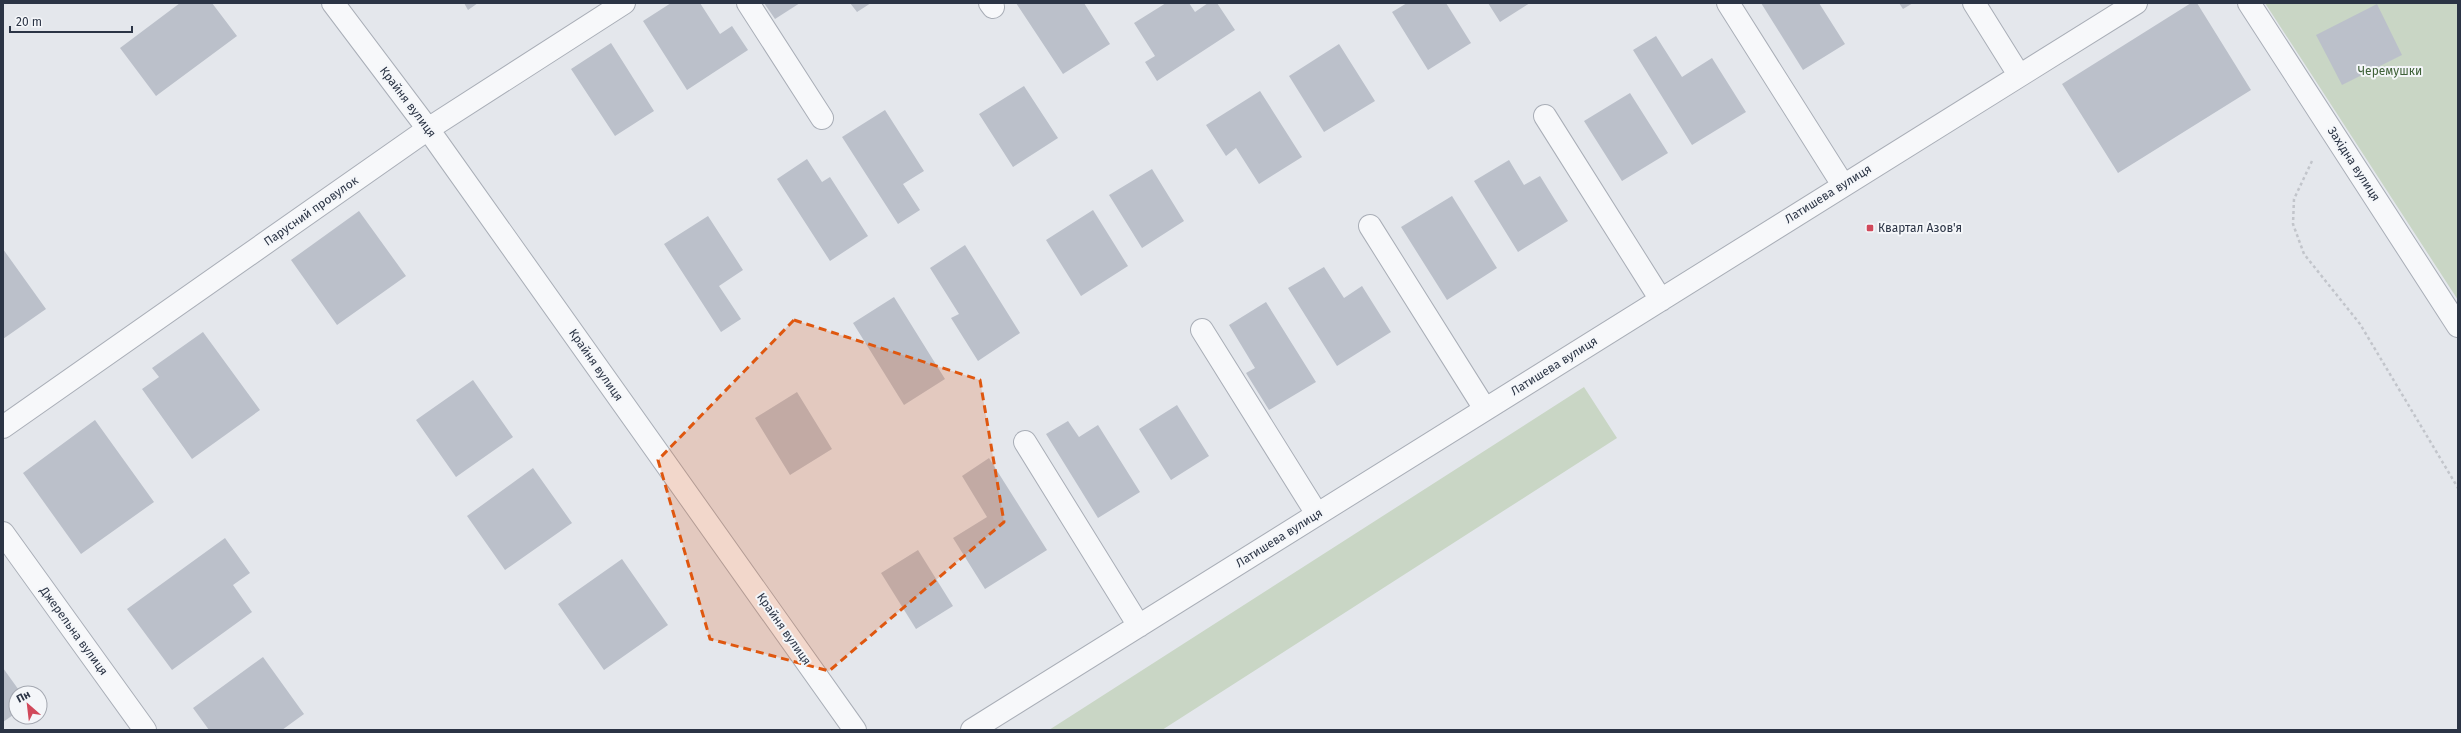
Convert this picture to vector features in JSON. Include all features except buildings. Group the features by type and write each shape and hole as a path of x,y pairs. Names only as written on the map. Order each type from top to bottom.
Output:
{"street":[{"name":"Крайня вулиця","path":"334,3 428,129 855,730"},
{"name":"Парусний провулок","path":"3,427 428,129 624,3"},
{"path":"748,3 822,118"},
{"path":"1728,3 1843,185"},
{"path":"1974,3 2019,75"},
{"name":"Латишева вулиця","path":"972,730 2136,3"},
{"name":"Західна вулиця","path":"2249,3 2458,326"},
{"path":"1545,116 1661,300"},
{"path":"1370,226 1485,409"},
{"path":"1202,330 1317,514"},
{"path":"1025,442 1139,626"},
{"name":"Джерельна вулиця","path":"3,533 145,730"}],"path":[{"path":"2313,159 2294,199 2292,224 2304,254 2360,324 2458,488"}],"highlighted area":[{"path":"794,320 980,380 1004,522 829,671 710,639 658,460"}],"green space":[{"name":"Черемушки","path":"2265,3 2458,3 2458,300"},
{"path":"1584,387 1617,438 1162,730 1049,730"}],"place":[{"name":"Квартал Азов'я","path":"1870,228"}]}
